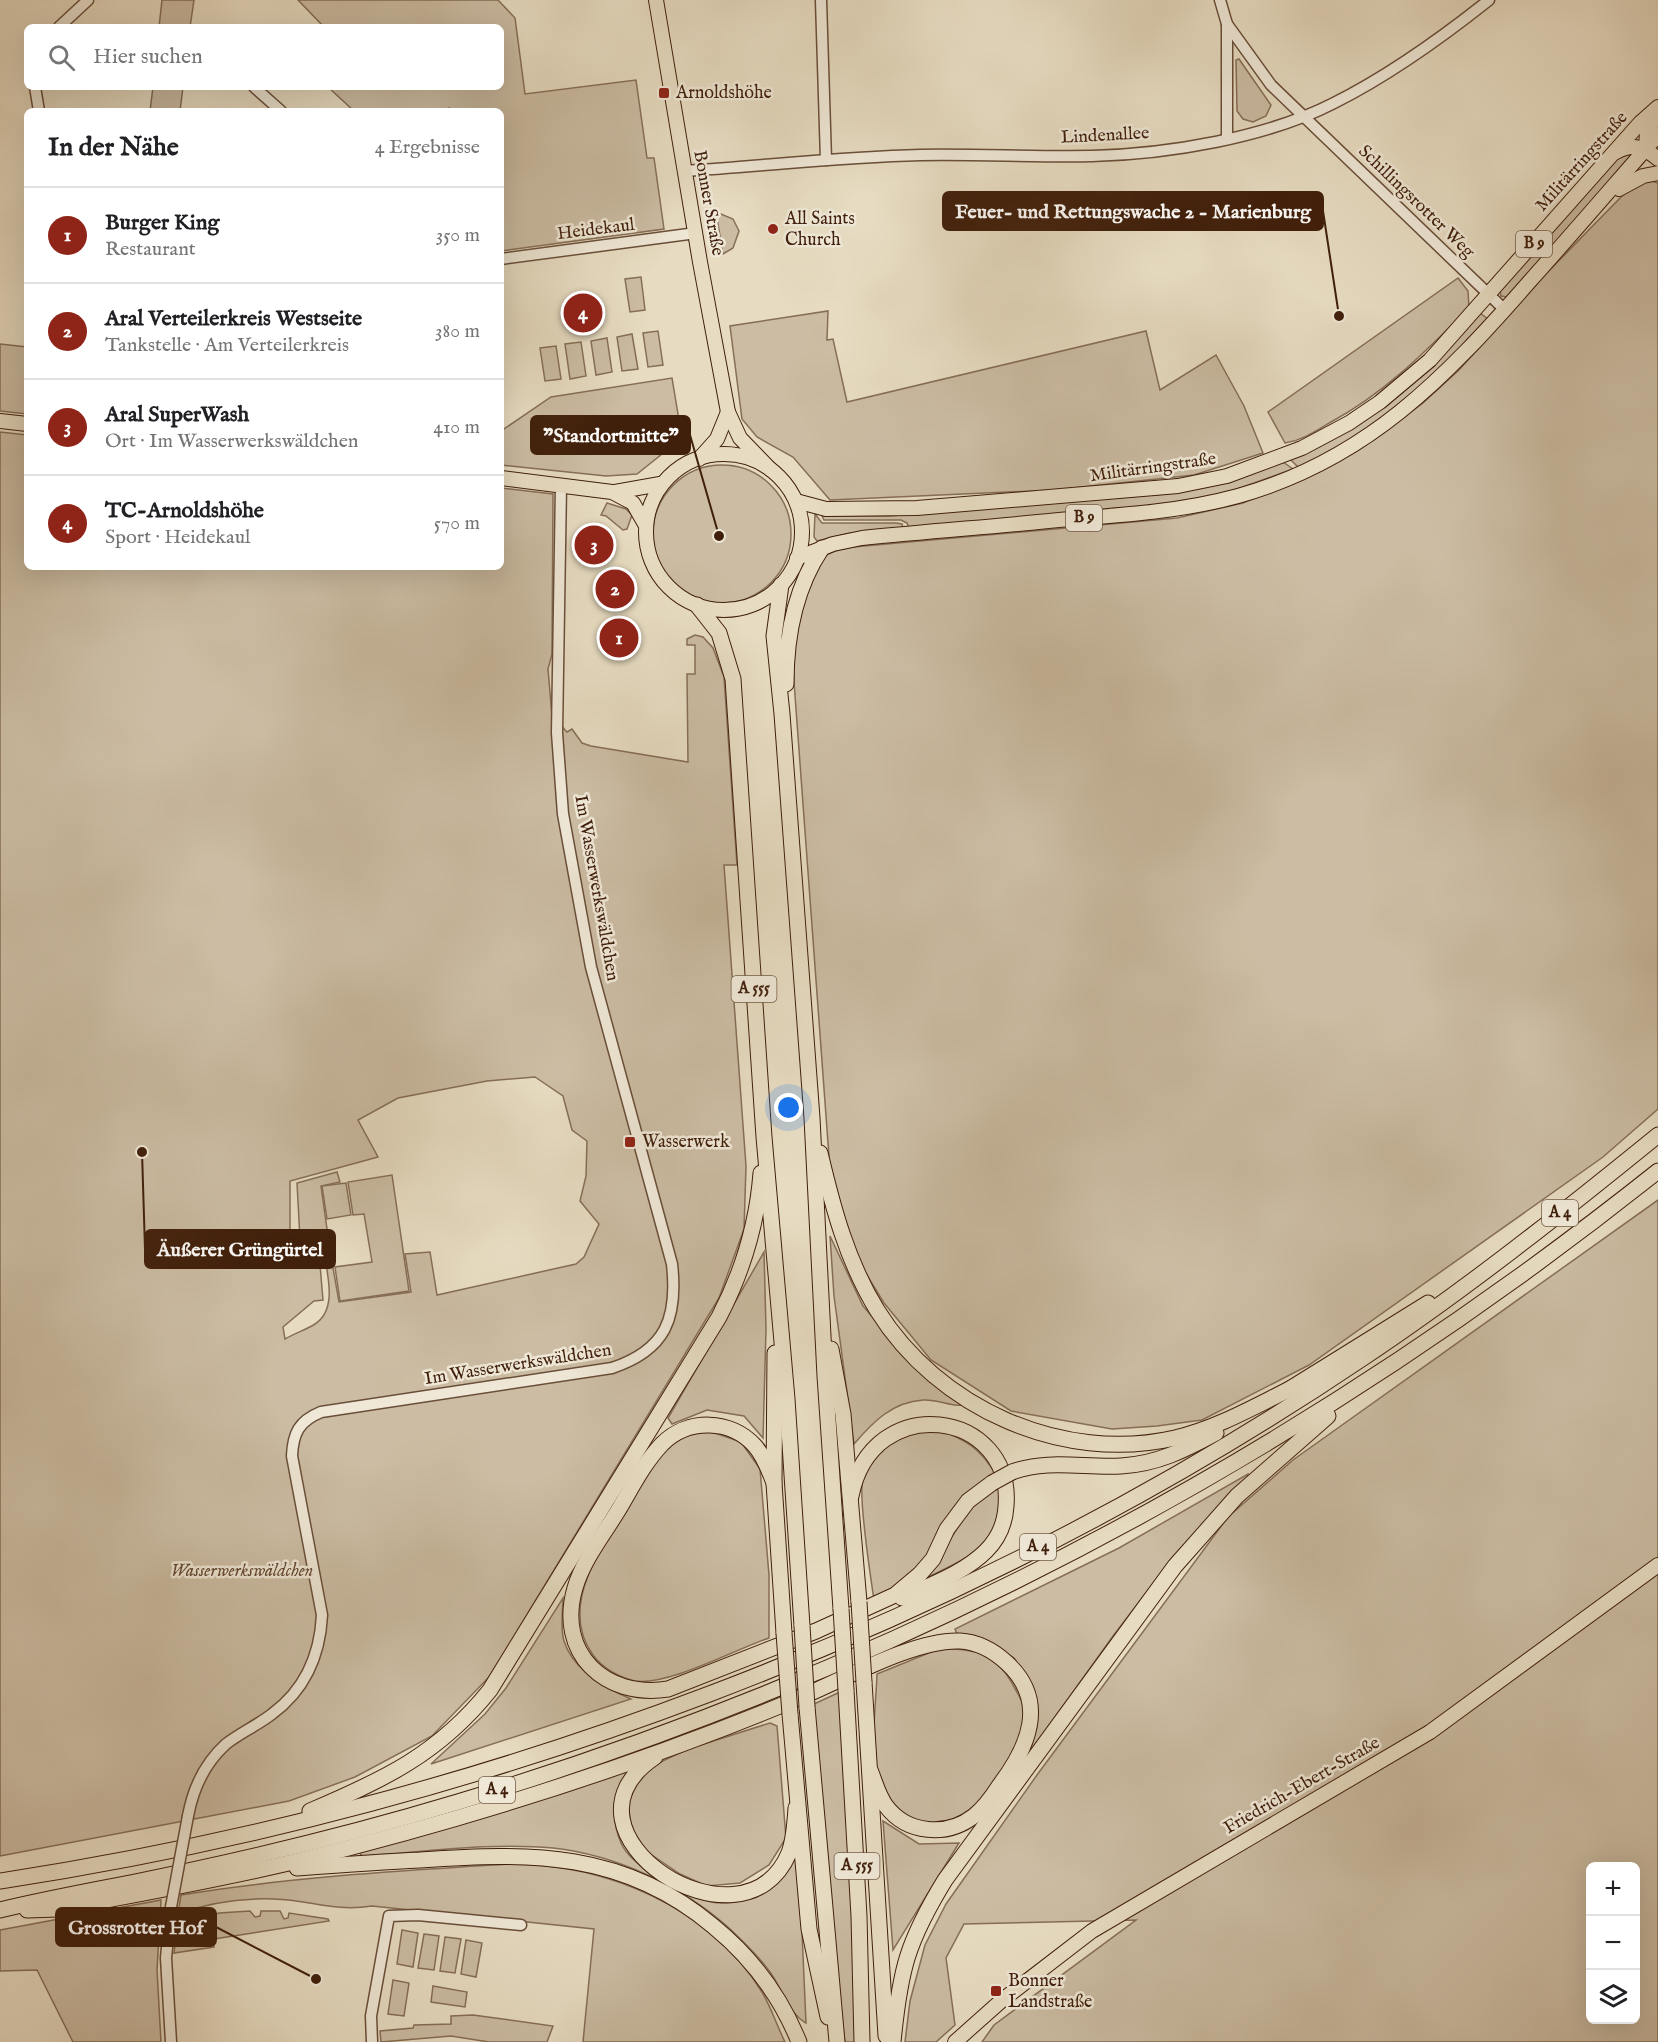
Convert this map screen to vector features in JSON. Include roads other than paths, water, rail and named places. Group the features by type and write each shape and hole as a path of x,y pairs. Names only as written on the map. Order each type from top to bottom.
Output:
{"highway":[{"path":"782,714 789,640 800,589 807,571 822,548"},
{"path":"782,585 774,636 782,714"},
{"name":"A 555","path":"697,605 720,633 730,664 764,1137 771,1194 777,1299 787,1399 807,1707 836,2042"},
{"name":"A 555","path":"782,714 812,1118 825,1376 859,1916 862,2042"},
{"path":"812,1118 840,1230 854,1267 878,1311 899,1340 934,1375 981,1408 1016,1425 1056,1437 1123,1444 1156,1441 1196,1432 1296,1386"},
{"name":"A 4","path":"0,1881 99,1864 266,1830 402,1795 581,1740 681,1704 827,1646 1049,1541 1251,1429 1359,1361 1461,1288 1658,1135"},
{"path":"266,1830 402,1769 451,1734 490,1690 661,1414 729,1298 745,1260 754,1223 764,1137"},
{"name":"A 4","path":"0,1911 292,1847 444,1806 535,1778 753,1700 835,1666 974,1603 1101,1539 1202,1484 1358,1388 1510,1285 1658,1171"},
{"path":"774,1482 757,1448 730,1429 700,1425 679,1432 662,1444 609,1524 582,1569 575,1586 571,1606 572,1629 580,1651 595,1671 627,1688 644,1691 668,1689 884,1601 920,1574 933,1558 959,1512 977,1493 1012,1472 1040,1464 1119,1466 1171,1456 1296,1386 1398,1319 1461,1288"},
{"path":"777,1299 773,1396 774,1482 796,1808 809,1929 836,2042"},
{"path":"824,1323 840,1388 851,1496 886,2042"},
{"path":"893,2042 899,1984 909,1947 928,1909 970,1846 1120,1639 1204,1531 1237,1496 1358,1388"},
{"path":"581,1740 665,1698 814,1637 958,1571 984,1553 997,1538 1006,1502 1004,1479 987,1450 971,1436 957,1429 931,1424 897,1431 874,1448 857,1475 851,1496"},
{"path":"894,1657 974,1603"},
{"path":"0,1911 58,1909 246,1872 362,1844 465,1814 668,1749 801,1698 894,1657 949,1641 974,1643 994,1652 1011,1667 1025,1689 1031,1711 1029,1733 1020,1756 986,1804 972,1818 946,1829 917,1827 893,1815 880,1796 870,1770"},
{"path":"668,1749 647,1763 633,1778 623,1799 622,1821 627,1838 638,1855 669,1877 694,1890 717,1896 738,1895 770,1879 789,1853 796,1808"},
{"path":"246,1872 508,1855 555,1858 615,1870 646,1882 683,1903 732,1942 768,1984 799,2042"}],"main road":[{"name":"Bonner Straße","path":"656,0 684,171 728,412 740,438 771,470"},
{"name":"Militärringstraße","path":"796,501 826,509 926,508 1178,486 1227,476 1281,457 1323,438 1380,402 1430,360 1614,152 1658,107"},
{"name":"B 9","path":"1646,149 1647,131 1658,115"},
{"name":"B 9","path":"797,558 822,548 862,538 1180,509 1238,496 1310,468 1382,427 1441,380 1607,196 1658,135"},
{"path":"1614,152 1630,147 1646,149 1658,159"},
{"name":"B 9","path":"1607,196 1632,180 1658,173"},
{"path":"699,459 717,439 728,412"},
{"path":"0,421 24,424"},
{"path":"729,456 749,460 771,470 785,484 796,501 802,532 792,572 782,585 757,603 737,609 720,610 697,605 677,594 656,572 648,553 645,524 650,503 660,484 675,471 699,459 729,456"},
{"path":"504,478 612,492 660,484"},
{"path":"612,492 633,503 645,524"},
{"name":"Friedrich-Ebert-Straße","path":"961,2040 1001,2001 1092,1931 1430,1731 1658,1565"}],"street":[{"path":"62,24 88,0"},
{"path":"821,0 826,160"},
{"path":"1220,0 1227,24 1227,138"},
{"name":"Lindenallee","path":"684,171 826,160 962,154 1093,156 1165,149 1227,138 1304,117 1334,104 1438,40 1488,0"},
{"name":"Schillingsrotter Weg","path":"1227,24 1271,85 1505,310"},
{"path":"36,90 38,108"},
{"path":"257,90 278,108"},
{"name":"Heidekaul","path":"504,259 696,234"},
{"name":"Im Wasserwerkswäldchen","path":"171,2042 166,1958 171,1907 196,1785 210,1761 226,1744 274,1713 293,1694 312,1668 321,1642 322,1615 292,1456 292,1439 302,1423 321,1412 612,1368 643,1355 663,1334 674,1303 672,1264 591,967 563,814 557,733 561,485"},
{"path":"372,2042 371,2016 389,1916 418,1915 520,1925"}],"place":[{"name":"Arnoldshöhe","path":"664,93"},
{"name":"All Saints Church","path":"773,229"},
{"name":"TC-Arnoldshöhe","path":"583,313"},
{"name":"Feuer- und Rettungswache 2 - Marienburg","path":"1339,316"},
{"name":"\"Standortmitte\"","path":"719,536"},
{"name":"Aral SuperWash","path":"594,545"},
{"name":"Aral Verteilerkreis Westseite","path":"615,589"},
{"name":"Burger King","path":"619,638"},
{"name":"Wasserwerk","path":"630,1142"},
{"name":"Äußerer Grüngürtel","path":"142,1152"},
{"name":"Grossrotter Hof","path":"316,1979"},
{"name":"Bonner Landstraße","path":"996,1991"}],"park label":[{"name":"Wasserwerkswäldchen","path":"242,1571"}]}
